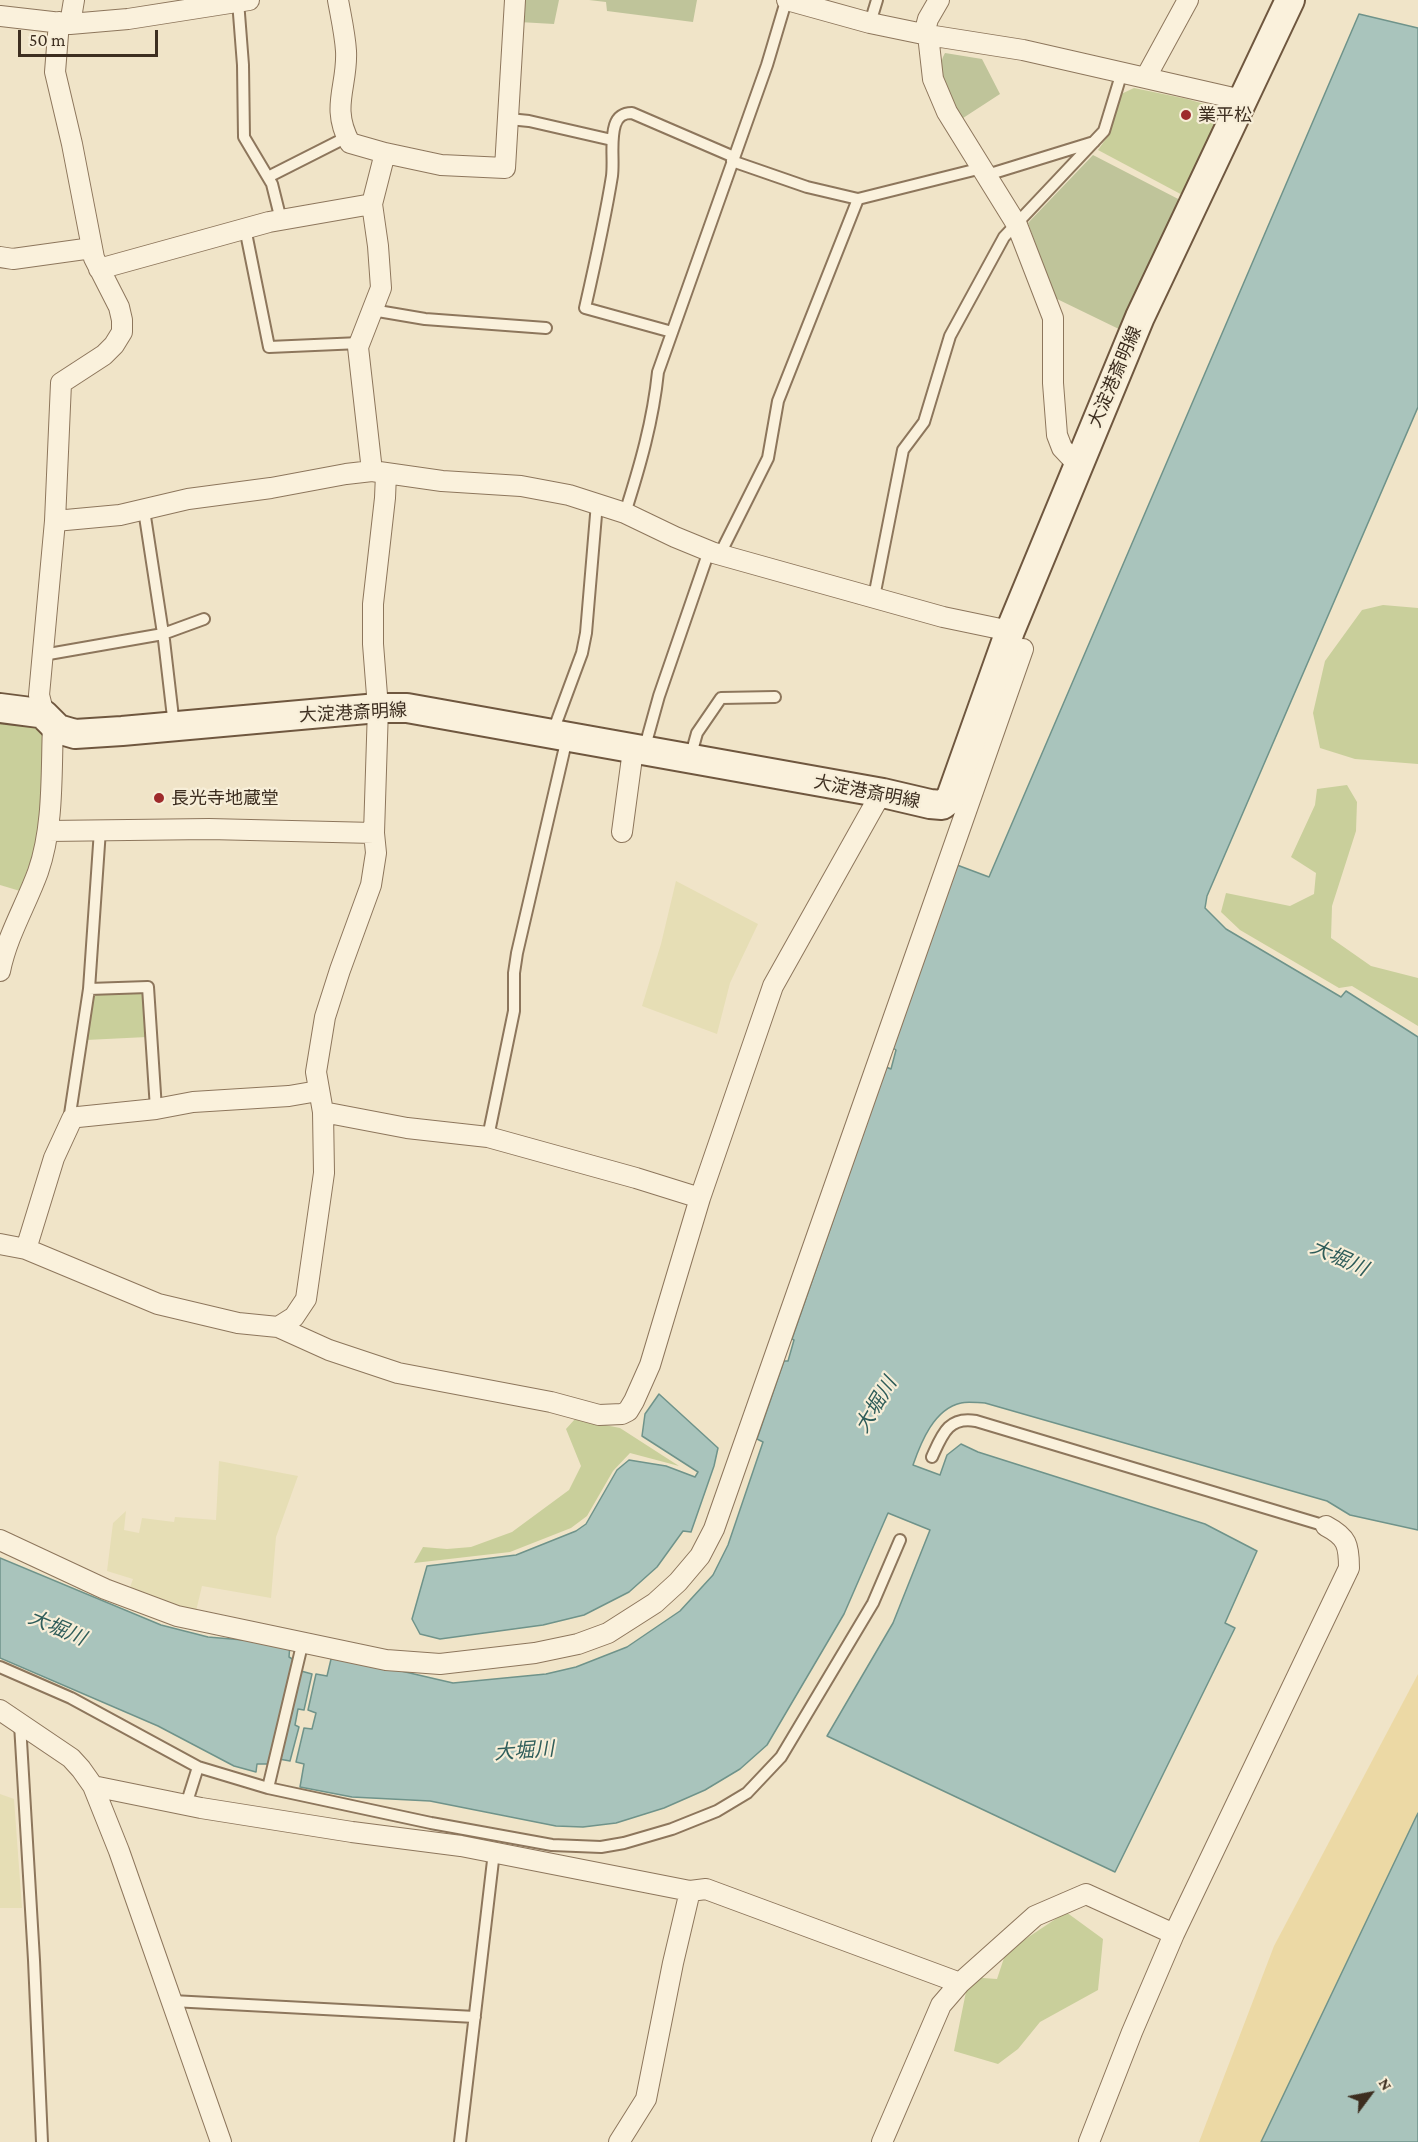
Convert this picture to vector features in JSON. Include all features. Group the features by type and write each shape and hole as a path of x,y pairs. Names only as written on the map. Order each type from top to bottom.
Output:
{"main road":[{"name":"大淀港斎明線","path":"0,708 32,711 62,731 75,734 378,708 407,708 883,793 938,806 946,803 950,799 1016,640 1077,465 1140,317 1290,0"}],"street":[{"path":"0,971 4,950 38,871 48,831 48,720 39,695 55,521 61,383 104,355 114,345 122,332 123,320 119,307 99,269 92,248 72,144 55,72 64,23 74,0"},
{"path":"338,0 346,52 339,107 350,143 441,165 505,168 515,0"},
{"path":"789,0 870,23 926,35 1023,50 1242,100"},
{"path":"939,0 928,19 926,35 933,79 947,112 1017,225 1053,318 1053,383 1057,435 1062,448 1077,465"},
{"path":"1146,78 1188,0"},
{"path":"0,16 64,23 128,19 243,1"},
{"path":"278,1327 294,1317 306,1299 324,1173 323,1112 316,1072 325,1017 370,885 376,854 374,833 378,708 373,644 373,604 385,498 362,396 358,347 381,288 372,204 385,153"},
{"path":"99,269 245,228 372,204"},
{"path":"0,257 13,259 92,248"},
{"path":"0,1540 105,1589 177,1616 386,1660 440,1664 535,1653 578,1644 608,1633 655,1603 690,1569 700,1556 714,1529 730,1479 754,1418 1016,640 874,597 715,553 597,503 521,486 442,481 379,473 346,474 271,488 188,499 120,515 55,521"},
{"path":"622,832 638,751"},
{"path":"0,1244 26,1249 158,1304 238,1323 278,1327 329,1350 398,1372 551,1402 599,1415 622,1414 628,1411 650,1365 700,1198 772,986 883,793"},
{"path":"48,831 209,829 374,833"},
{"path":"26,1249 54,1158 72,1119 193,1102 289,1096 318,1091"},
{"path":"323,1112 407,1128 488,1137 700,1198"},
{"path":"1089,2142 1174,1934 1349,1568 1349,1548 1339,1533 1326,1526"},
{"path":"0,1710 71,1758 93,1786 221,2142"},
{"path":"93,1786 186,1805 494,1852 690,1891 706,1889 960,1983"},
{"path":"619,2142 646,2099 673,1962 690,1891"},
{"path":"882,2142 941,2005 960,1983 1035,1916 1086,1894 1174,1934"}],"lane":[{"path":"625,513 642,461 654,409 658,372 767,65 784,8 789,0"},
{"path":"870,23 877,0"},
{"path":"243,1 244,137 272,184 281,220"},
{"path":"874,597 903,450 924,422 950,336 1004,237 1104,131 1122,72"},
{"path":"672,332 585,308 612,173 612,140 615,123 619,116 625,113 632,113 733,159 807,187 858,199 984,172 1094,142"},
{"path":"509,119 529,121 612,140"},
{"path":"268,177 347,137"},
{"path":"638,751 715,553 768,458 778,401 858,199"},
{"path":"245,228 269,347 360,343"},
{"path":"372,310 425,319 546,328"},
{"path":"488,1137 514,1011 514,973 560,735 586,633 597,503"},
{"path":"144,510 174,726"},
{"path":"43,655 163,634 204,619"},
{"path":"690,760 697,733 721,698 775,697"},
{"path":"72,1119 70,1114 89,990 100,830"},
{"path":"89,990 148,987 156,1109"},
{"path":"932,1457 942,1435 949,1427 957,1421 966,1419 1326,1526"},
{"path":"0,1666 71,1698 198,1767 268,1788 431,1824 552,1845 576,1847 624,1843 717,1811 747,1793 781,1757 873,1603 900,1540"},
{"path":"268,1788 303,1641"},
{"path":"20,1724 42,2142"},
{"path":"186,1805 198,1767"},
{"path":"460,2142 494,1852"},
{"path":"172,2001 475,2017"}],"shaded area":[{"path":"676,881 758,924 730,983 717,1034 642,1006 661,944"},
{"path":"219,1461 298,1476 276,1537 271,1598 202,1586 196,1611 129,1590 133,1579 107,1571 113,1523 126,1511 124,1530 139,1533 142,1518 174,1522 175,1517 216,1520"},
{"path":"0,1794 14,1799 22,1908 0,1908"}],"green space":[{"path":"522,0 559,0 554,24 519,22"},
{"path":"589,0 697,0 693,22 607,11 606,2"},
{"path":"945,53 982,59 1000,94 960,120 942,77 942,61"},
{"path":"1134,88 1218,108 1220,127 1188,198 1098,150 1110,133 1119,95"},
{"path":"1093,155 1184,202 1125,332 1055,298 1028,223"},
{"path":"1383,605 1418,608 1418,764 1355,759 1320,748 1313,713 1325,661 1362,610"},
{"path":"0,716 36,722 46,735 42,828 20,891 0,885"},
{"path":"1347,785 1357,802 1356,831 1332,906 1331,938 1371,966 1418,978 1418,1026 1352,986 1339,988 1240,930 1221,912 1226,893 1290,906 1314,894 1316,873 1291,857 1315,805 1317,789"},
{"path":"144,991 147,1037 86,1040 92,998 99,992"},
{"path":"575,1419 620,1428 679,1466 630,1453 613,1471 587,1516 571,1528 510,1552 414,1563 423,1547 447,1549 471,1547 512,1532 569,1490 581,1466 566,1429"},
{"path":"1066,1912 1103,1939 1098,1990 1040,2022 1018,2049 998,2064 954,2051 969,1977 997,1979 1006,1952"}],"sand":[{"path":"1418,1674 1418,1910 1308,2142 1199,2142 1274,1946"}],"water":[{"name":"大堀川","path":"1359,14 1418,28 1418,407 1207,896 1205,908 1226,929 1341,997 1346,991 1418,1037 1418,1530 1350,1515 1327,1501 985,1403 961,1403 952,1406 936,1419 920,1446 913,1465 940,1475 947,1455 961,1444 978,1452 1205,1524 1257,1551 1225,1623 1235,1628 1115,1872 827,1736 893,1623 930,1530 888,1513 844,1614 767,1745 740,1769 705,1790 664,1808 616,1823 583,1827 556,1826 430,1801 352,1797 300,1787 304,1764 296,1762 304,1728 312,1729 316,1713 308,1710 316,1674 327,1676 332,1655 453,1683 546,1674 576,1667 627,1647 680,1611 713,1575 728,1545 763,1442 757,1439 784,1361 788,1361 794,1340 792,1339 886,1067 891,1069 896,1050 893,1048 957,865 989,877"},
{"path":"659,1394 718,1448 691,1532 683,1531 657,1567 629,1592 584,1615 543,1625 440,1639 420,1634 412,1619 427,1566 516,1555 576,1531 586,1524 617,1470 629,1460 666,1466 695,1477 698,1472 642,1436 645,1414"},
{"name":"大堀川","path":"0,1558 161,1625 208,1637 290,1644 289,1657 294,1660 268,1764 257,1764 256,1772 234,1766 158,1726 0,1658"},
{"path":"301,1671 312,1674 304,1710 298,1709 295,1725 299,1727 290,1761 279,1759"},
{"path":"1418,1813 1418,2142 1261,2142 1416,1817"}],"place":[{"name":"業平松","path":"1186,115"},
{"name":"長光寺地蔵堂","path":"159,798"}]}
